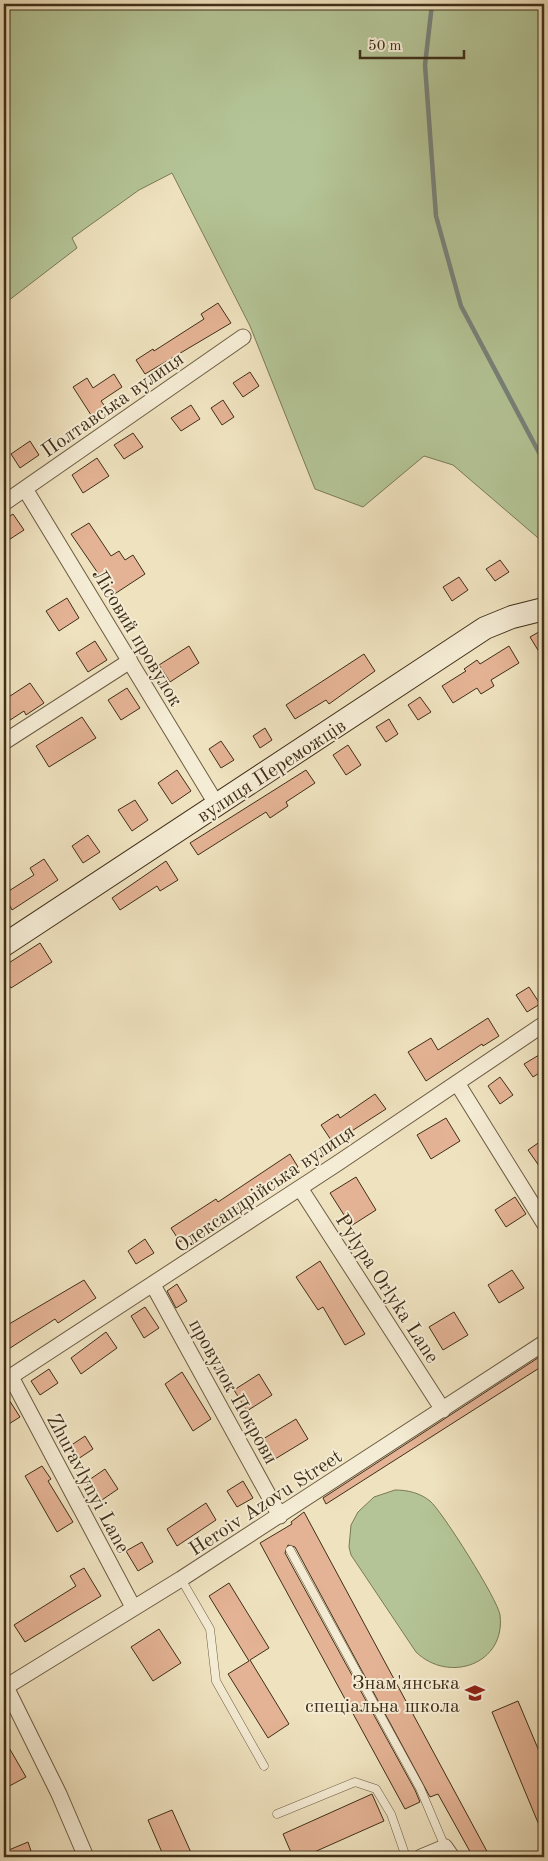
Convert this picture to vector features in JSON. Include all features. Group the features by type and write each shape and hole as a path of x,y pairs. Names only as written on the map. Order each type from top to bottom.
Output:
{"street":[{"name":"Полтавська вулиця","path":"4,503 243,337"},
{"name":"Лісовий провулок","path":"25,489 217,805"},
{"name":"вулиця Переможців","path":"4,945 485,628 512,617 544,609"},
{"path":"4,742 130,661"},
{"name":"Олександрійська вулиця","path":"7,1379 154,1285 544,1024"},
{"path":"457,1083 544,1223"},
{"name":"Pylypa Orlyka Lane","path":"300,1188 443,1410"},
{"name":"провулок Покрови","path":"154,1285 280,1516"},
{"name":"Heroiv Azovu Street","path":"5,1688 280,1516 544,1343"},
{"name":"Zhuravlynyi Lane","path":"7,1379 133,1607"},
{"path":"5,1688 59,1794 86,1857"},
{"path":"421,1857 449,1852"}],"lane":[{"path":"290,1550 420,1788 449,1852"},
{"path":"181,1579 210,1629 216,1681 264,1766"},
{"path":"277,1814 355,1782 376,1789 391,1814 406,1857"}],"green space":[{"path":"4,4 544,4 544,543 453,465 424,456 363,507 315,489 250,326 172,173 139,190 72,238 77,248 4,304"},
{"path":"395,1490 409,1491 430,1501 469,1556 497,1606 500,1615 499,1632 494,1646 485,1657 473,1664 459,1667 444,1667 429,1662 416,1652 351,1555 349,1547 351,1525 358,1512 374,1497"}],"building":[{"path":"218,303 231,323 145,374 136,360 153,349 154,351 204,319 201,314"},
{"path":"250,372 259,386 243,397 233,383"},
{"path":"114,374 122,387 101,401 107,409 93,418 73,387 87,378 93,388"},
{"path":"223,400 234,417 222,425 211,408"},
{"path":"191,405 200,419 181,431 171,418"},
{"path":"133,433 143,447 124,459 114,445"},
{"path":"30,441 39,455 20,468 11,454"},
{"path":"97,458 109,476 83,493 72,475"},
{"path":"13,514 24,530 4,543 4,520"},
{"path":"89,523 111,556 119,551 125,560 133,555 145,574 113,595 71,534"},
{"path":"500,560 509,572 495,581 486,569"},
{"path":"459,577 468,590 452,601 443,587"},
{"path":"67,598 79,618 59,631 46,611"},
{"path":"544,629 544,660 530,637"},
{"path":"95,641 107,660 88,672 76,653"},
{"path":"189,646 199,663 170,682 159,665"},
{"path":"509,646 519,663 491,680 494,686 481,694 477,688 453,703 442,686 466,671 464,669 477,660 480,664"},
{"path":"364,654 375,671 329,704 326,700 295,719 286,705"},
{"path":"30,683 44,703 26,715 24,711 4,724 4,700"},
{"path":"127,688 140,708 121,720 108,700"},
{"path":"420,697 431,712 418,720 408,705"},
{"path":"82,717 96,738 49,767 36,746"},
{"path":"389,719 398,734 386,742 376,727"},
{"path":"265,728 272,740 260,748 253,736"},
{"path":"221,741 234,760 221,768 209,749"},
{"path":"348,745 361,765 346,775 333,755"},
{"path":"177,770 191,791 172,804 158,783"},
{"path":"306,770 315,783 286,802 288,806 270,818 266,812 198,855 190,843"},
{"path":"135,800 148,820 132,831 118,810"},
{"path":"88,835 100,852 83,863 72,846"},
{"path":"44,859 58,880 12,910 4,894 34,875 30,868"},
{"path":"166,861 178,880 160,891 157,886 120,910 112,898"},
{"path":"40,943 52,962 11,988 4,977 4,966"},
{"path":"529,987 540,1004 527,1012 516,995"},
{"path":"488,1018 499,1036 483,1046 482,1044 426,1081 408,1052 431,1038 438,1050"},
{"path":"544,1052 544,1070 533,1077 524,1064"},
{"path":"500,1077 513,1095 500,1104 488,1086"},
{"path":"375,1094 386,1109 333,1143 321,1125 338,1114 340,1118"},
{"path":"446,1118 460,1141 431,1159 417,1135"},
{"path":"544,1139 544,1173 528,1150"},
{"path":"290,1154 298,1167 214,1224 213,1221 180,1242 171,1228 216,1199 218,1202"},
{"path":"356,1177 376,1210 351,1226 330,1193"},
{"path":"515,1197 526,1214 506,1227 495,1210"},
{"path":"145,1239 154,1253 136,1264 128,1251"},
{"path":"320,1261 365,1334 345,1345 323,1307 318,1310 296,1277"},
{"path":"512,1270 524,1288 499,1303 488,1285"},
{"path":"84,1280 96,1298 58,1323 55,1319 4,1352 4,1327"},
{"path":"177,1284 187,1301 176,1308 167,1291"},
{"path":"145,1307 159,1328 144,1338 131,1316"},
{"path":"454,1312 468,1335 443,1350 429,1327"},
{"path":"106,1332 117,1348 81,1374 71,1358"},
{"path":"544,1354 544,1365 326,1504 323,1498"},
{"path":"49,1369 58,1383 40,1395 31,1381"},
{"path":"182,1372 211,1419 193,1431 165,1384"},
{"path":"259,1374 272,1395 247,1411 234,1390"},
{"path":"4,1392 20,1417 4,1427"},
{"path":"296,1419 308,1439 275,1459 263,1439"},
{"path":"85,1436 93,1449 78,1459 70,1446"},
{"path":"42,1466 51,1479 48,1481 73,1522 57,1532 25,1476"},
{"path":"105,1469 118,1489 99,1502 86,1482"},
{"path":"243,1481 253,1498 237,1507 227,1491"},
{"path":"206,1503 216,1520 177,1546 167,1529"},
{"path":"304,1512 490,1857 473,1857 438,1794 430,1797 295,1547 288,1545 285,1553 415,1790 420,1802 405,1809 260,1543 292,1524 291,1522"},
{"path":"142,1542 153,1562 138,1571 126,1551"},
{"path":"84,1568 101,1596 25,1642 14,1625 76,1586 70,1576"},
{"path":"229,1583 269,1648 250,1660 289,1724 268,1738 228,1674 249,1661 209,1596"},
{"path":"159,1629 181,1663 153,1681 131,1647"},
{"path":"518,1701 544,1763 544,1837 492,1712"},
{"path":"4,1739 26,1777 4,1789"},
{"path":"372,1794 384,1821 303,1857 293,1857 283,1834"},
{"path":"172,1810 193,1857 164,1857 148,1820"},
{"path":"28,1842 33,1857 4,1857 4,1852"}],"waterway":[{"path":"432,4 425,65 436,216 461,306 544,462"}],"place":[{"name":"Знам'янська спеціальна школа","path":"475,1693"}]}
